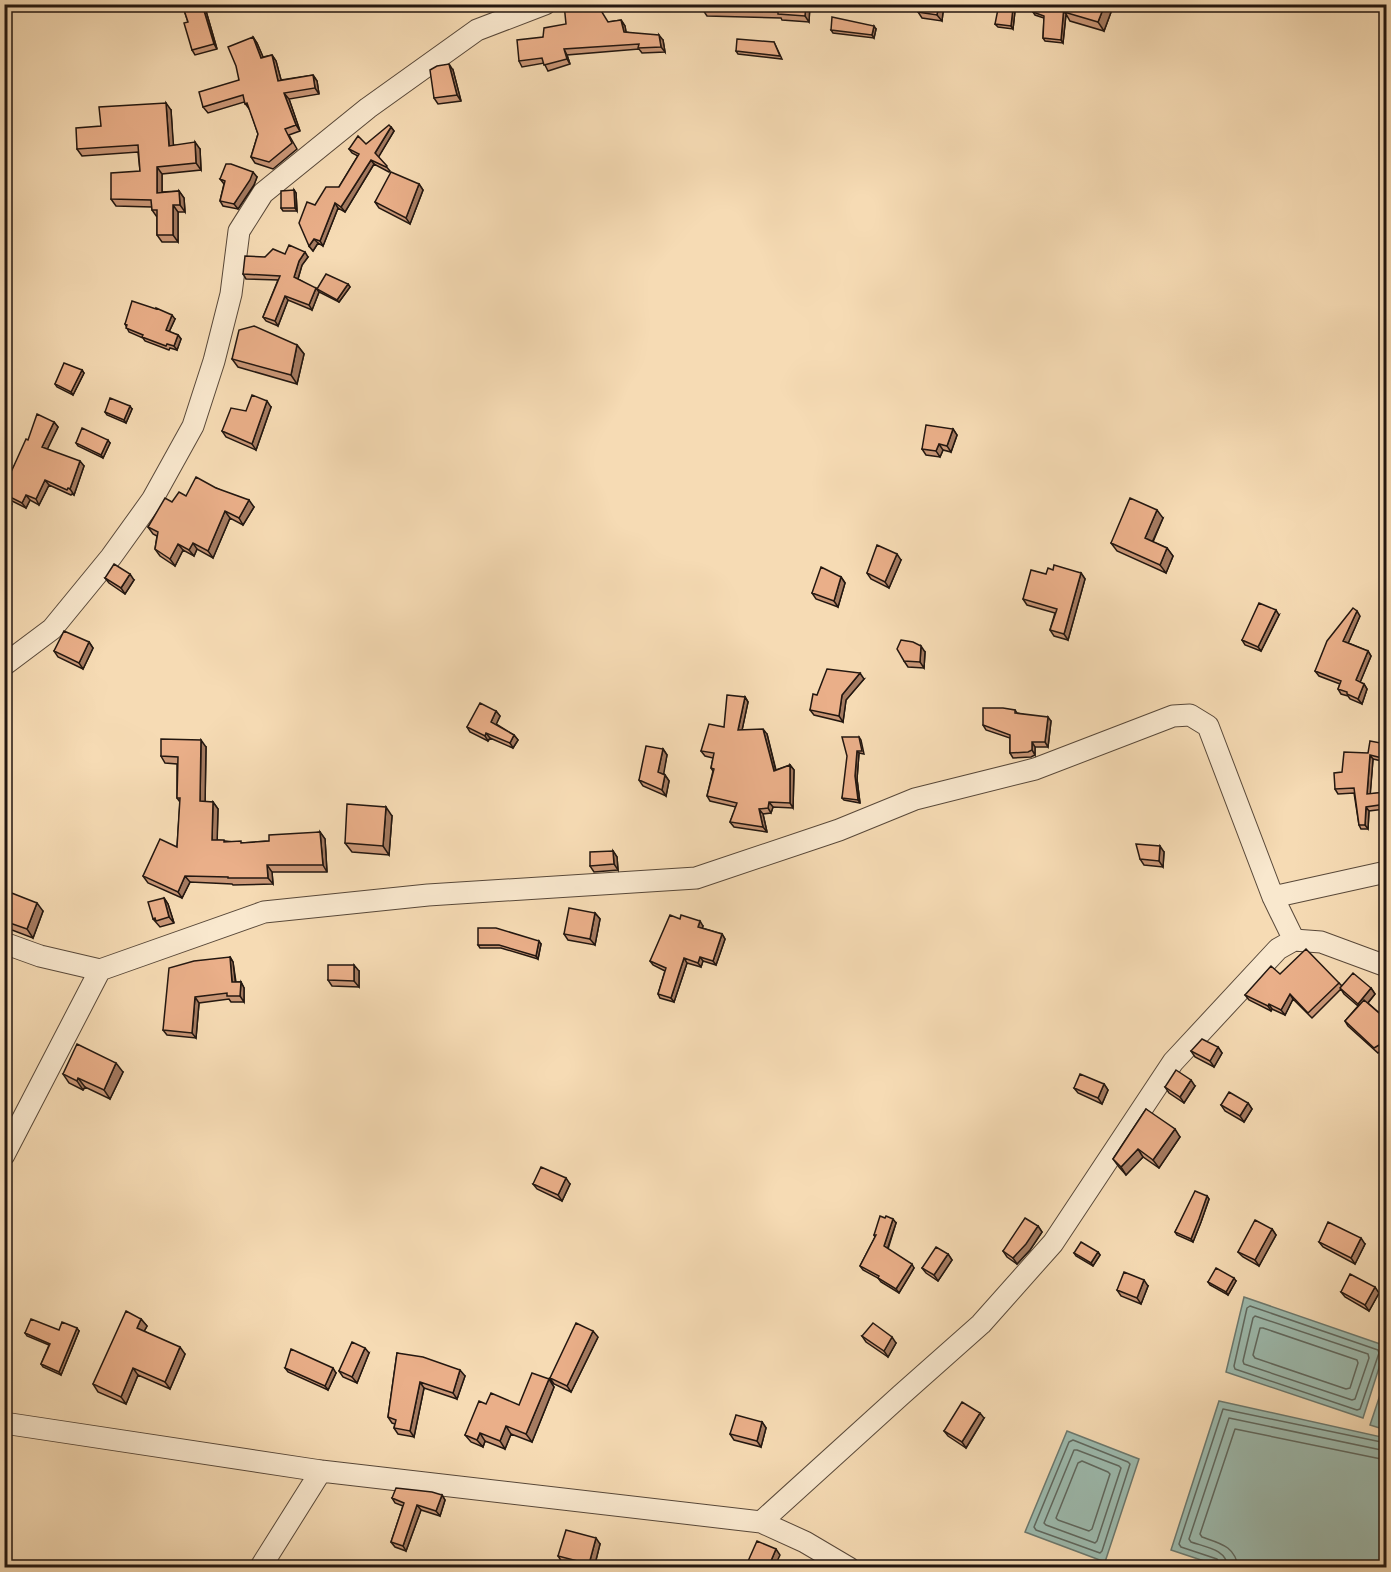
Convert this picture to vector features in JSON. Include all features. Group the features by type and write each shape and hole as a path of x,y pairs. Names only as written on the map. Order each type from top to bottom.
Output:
{"street":[{"path":"4,665 52,629 103,566 152,500 193,426 214,361 231,294 239,231 263,193 368,108 477,30 545,4"},
{"path":"4,943 40,956 100,970 264,912 428,895 696,878 840,830 915,799 1035,769 1173,716 1190,715 1208,726 1273,897 1294,940"},
{"path":"1273,897 1386,872"},
{"path":"761,1522 981,1324 1053,1243 1173,1062 1278,949 1294,940 1321,942 1386,966"},
{"path":"4,1155 100,970"},
{"path":"4,1423 321,1470 761,1522 806,1542 849,1568"},
{"path":"260,1568 321,1470"}],"water":[{"path":"1244,1297 1386,1346 1363,1418 1226,1372"},
{"path":"1386,1377 1386,1430 1370,1425"},
{"path":"1219,1401 1386,1438 1386,1567 1222,1567 1171,1550"},
{"path":"1067,1431 1139,1459 1105,1562 1025,1532"}],"building":[{"path":"182,4 202,4 214,44 192,50 184,23 188,22"},
{"path":"564,4 597,4 608,22 621,20 624,32 659,35 661,47 638,48 639,44 564,49 567,59 544,65 542,58 519,61 517,40 543,37 544,28 566,24"},
{"path":"703,4 806,4 805,16 778,14 778,12 703,10"},
{"path":"919,4 939,4 937,15 918,12"},
{"path":"999,4 1013,8 1011,26 995,24"},
{"path":"1036,4 1064,6 1061,40 1043,38 1044,16 1033,12"},
{"path":"1067,4 1105,4 1098,22 1064,12"},
{"path":"832,17 874,26 872,35 831,30"},
{"path":"253,37 261,58 272,55 278,81 313,75 315,88 284,93 296,125 285,129 292,143 269,162 251,157 258,134 243,95 203,107 199,92 239,80 228,47"},
{"path":"737,39 774,42 780,56 736,51"},
{"path":"449,64 457,95 434,98 430,70"},
{"path":"166,103 169,146 195,142 196,163 157,167 157,193 179,191 180,205 173,205 173,235 157,235 157,210 152,210 151,200 111,199 111,173 140,171 138,145 77,149 76,128 101,126 99,107"},
{"path":"389,125 391,127 375,153 387,166 371,160 341,207 335,203 320,241 314,239 309,246 299,223 307,202 315,205 326,187 339,187 359,154 349,149 358,136 366,144"},
{"path":"226,164 253,172 234,204 220,201 225,181 220,179"},
{"path":"391,172 419,184 406,218 375,202"},
{"path":"294,190 295,208 281,208 281,191"},
{"path":"289,245 305,252 299,261 294,277 316,288 309,305 285,296 275,321 263,317 280,276 243,274 245,256 265,257 273,249 285,254"},
{"path":"326,274 348,284 337,300 317,289"},
{"path":"132,301 172,315 166,330 178,335 174,346 167,344 166,346 142,337 143,335 126,328 125,324"},
{"path":"254,326 297,345 291,375 232,359 239,330"},
{"path":"64,363 82,370 71,392 55,384"},
{"path":"252,395 267,401 252,444 222,431 231,408 246,411"},
{"path":"110,398 130,406 124,420 105,412"},
{"path":"37,414 54,422 42,447 80,461 70,489 67,490 45,480 36,499 26,495 22,503 4,494 4,481 12,470 26,439 28,440"},
{"path":"926,425 953,429 947,446 939,444 936,451 922,449"},
{"path":"82,428 108,440 101,455 76,443"},
{"path":"196,477 216,488 249,500 239,518 225,511 208,551 193,543 189,550 178,544 170,559 155,549 158,532 148,527 165,498 172,502 179,492 186,496"},
{"path":"4,498 10,501 4,510"},
{"path":"1130,498 1157,510 1145,538 1167,548 1160,565 1111,543"},
{"path":"877,545 897,554 885,582 867,573"},
{"path":"114,564 130,574 121,588 105,578"},
{"path":"1054,565 1081,573 1064,634 1050,630 1057,609 1023,599 1031,570 1046,574 1048,568 1053,570"},
{"path":"821,567 841,577 834,601 812,593"},
{"path":"1259,603 1276,610 1258,647 1242,640"},
{"path":"1353,608 1357,611 1343,641 1368,651 1356,680 1364,684 1358,699 1338,689 1341,681 1315,671 1327,641"},
{"path":"64,631 89,642 79,663 54,651"},
{"path":"901,640 921,646 920,662 904,661 897,649"},
{"path":"827,669 860,673 842,695 839,716 810,710 813,694 817,695"},
{"path":"727,695 745,697 738,730 763,729 774,771 790,765 790,803 769,802 768,808 759,809 763,827 730,822 737,803 707,796 714,769 711,768 714,753 701,751 709,724 724,727"},
{"path":"480,703 496,711 491,722 514,735 510,743 486,733 485,736 467,727"},
{"path":"983,708 1003,708 1015,710 1015,713 1048,717 1045,742 1032,742 1032,750 1028,752 1010,753 1010,735 983,725"},
{"path":"842,737 859,737 862,751 857,751 855,776 858,800 842,798 847,756"},
{"path":"161,739 201,740 200,801 213,802 212,840 241,841 241,843 269,841 269,835 320,832 323,865 267,865 268,878 185,876 178,892 143,876 160,839 177,847 180,798 177,798 178,757 161,756"},
{"path":"1370,741 1386,744 1386,759 1370,755 1367,794 1386,792 1386,804 1366,807 1365,825 1359,825 1354,788 1335,789 1334,773 1342,772 1344,752 1368,753"},
{"path":"646,746 663,749 658,772 665,775 662,790 639,780"},
{"path":"347,804 386,807 383,846 345,843"},
{"path":"1136,844 1160,846 1159,861 1140,859"},
{"path":"613,851 614,864 590,866 590,852"},
{"path":"4,890 37,903 27,929 4,921"},
{"path":"164,898 169,917 156,921 155,918 153,919 148,902"},
{"path":"569,908 595,913 590,939 564,934"},
{"path":"670,915 680,919 681,915 700,921 698,927 722,934 713,961 700,957 698,963 684,958 671,998 658,994 666,968 650,961"},
{"path":"478,928 496,928 539,941 536,956 499,945 478,945"},
{"path":"1306,949 1339,983 1308,1013 1290,994 1281,1010 1245,995 1271,966 1280,974"},
{"path":"230,957 232,982 241,982 240,996 227,996 227,993 195,997 192,1033 163,1030 169,968 194,961"},
{"path":"328,965 354,965 354,981 328,980"},
{"path":"1353,973 1371,988 1358,1004 1340,988"},
{"path":"1364,1000 1386,1019 1386,1041 1374,1048 1345,1021"},
{"path":"1202,1039 1218,1047 1210,1061 1191,1051"},
{"path":"77,1044 116,1063 104,1090 63,1074"},
{"path":"1176,1070 1191,1080 1180,1097 1165,1087"},
{"path":"1080,1074 1104,1084 1098,1098 1074,1088"},
{"path":"1229,1092 1248,1103 1240,1116 1221,1105"},
{"path":"1146,1109 1175,1129 1153,1160 1138,1149 1121,1167 1113,1159"},
{"path":"541,1167 566,1178 558,1195 533,1184"},
{"path":"1195,1191 1207,1196 1191,1239 1175,1232"},
{"path":"880,1216 893,1219 884,1246 912,1264 896,1289 878,1278 879,1276 860,1266 876,1235 874,1235"},
{"path":"1025,1218 1038,1226 1013,1258 1003,1251"},
{"path":"1255,1220 1272,1229 1255,1260 1238,1252"},
{"path":"1328,1222 1361,1238 1351,1258 1319,1242"},
{"path":"1081,1242 1098,1252 1091,1263 1074,1253"},
{"path":"936,1247 948,1254 934,1275 922,1268"},
{"path":"1216,1268 1234,1278 1226,1292 1208,1282"},
{"path":"1124,1272 1144,1280 1137,1298 1117,1290"},
{"path":"1350,1274 1375,1287 1365,1305 1341,1292"},
{"path":"126,1311 141,1319 137,1328 180,1347 165,1382 133,1368 121,1397 93,1384"},
{"path":"31,1319 59,1330 62,1322 77,1328 59,1372 41,1364 50,1344 25,1333"},
{"path":"576,1323 593,1331 567,1386 550,1378"},
{"path":"873,1323 892,1337 884,1351 862,1336"},
{"path":"352,1342 365,1348 352,1377 339,1371"},
{"path":"291,1349 333,1368 325,1386 285,1368"},
{"path":"397,1353 423,1357 460,1370 453,1393 420,1382 410,1431 394,1428 396,1420 388,1417"},
{"path":"532,1373 549,1379 526,1434 506,1426 500,1441 480,1433 477,1440 465,1435 479,1401 486,1404 491,1393 519,1405"},
{"path":"962,1402 980,1413 962,1442 944,1431"},
{"path":"736,1415 762,1422 757,1441 730,1434"},
{"path":"396,1488 442,1495 436,1511 417,1505 403,1546 391,1542 404,1503 392,1498"},
{"path":"566,1530 596,1538 589,1564 558,1556"},
{"path":"757,1541 776,1549 768,1568 745,1568"}]}
